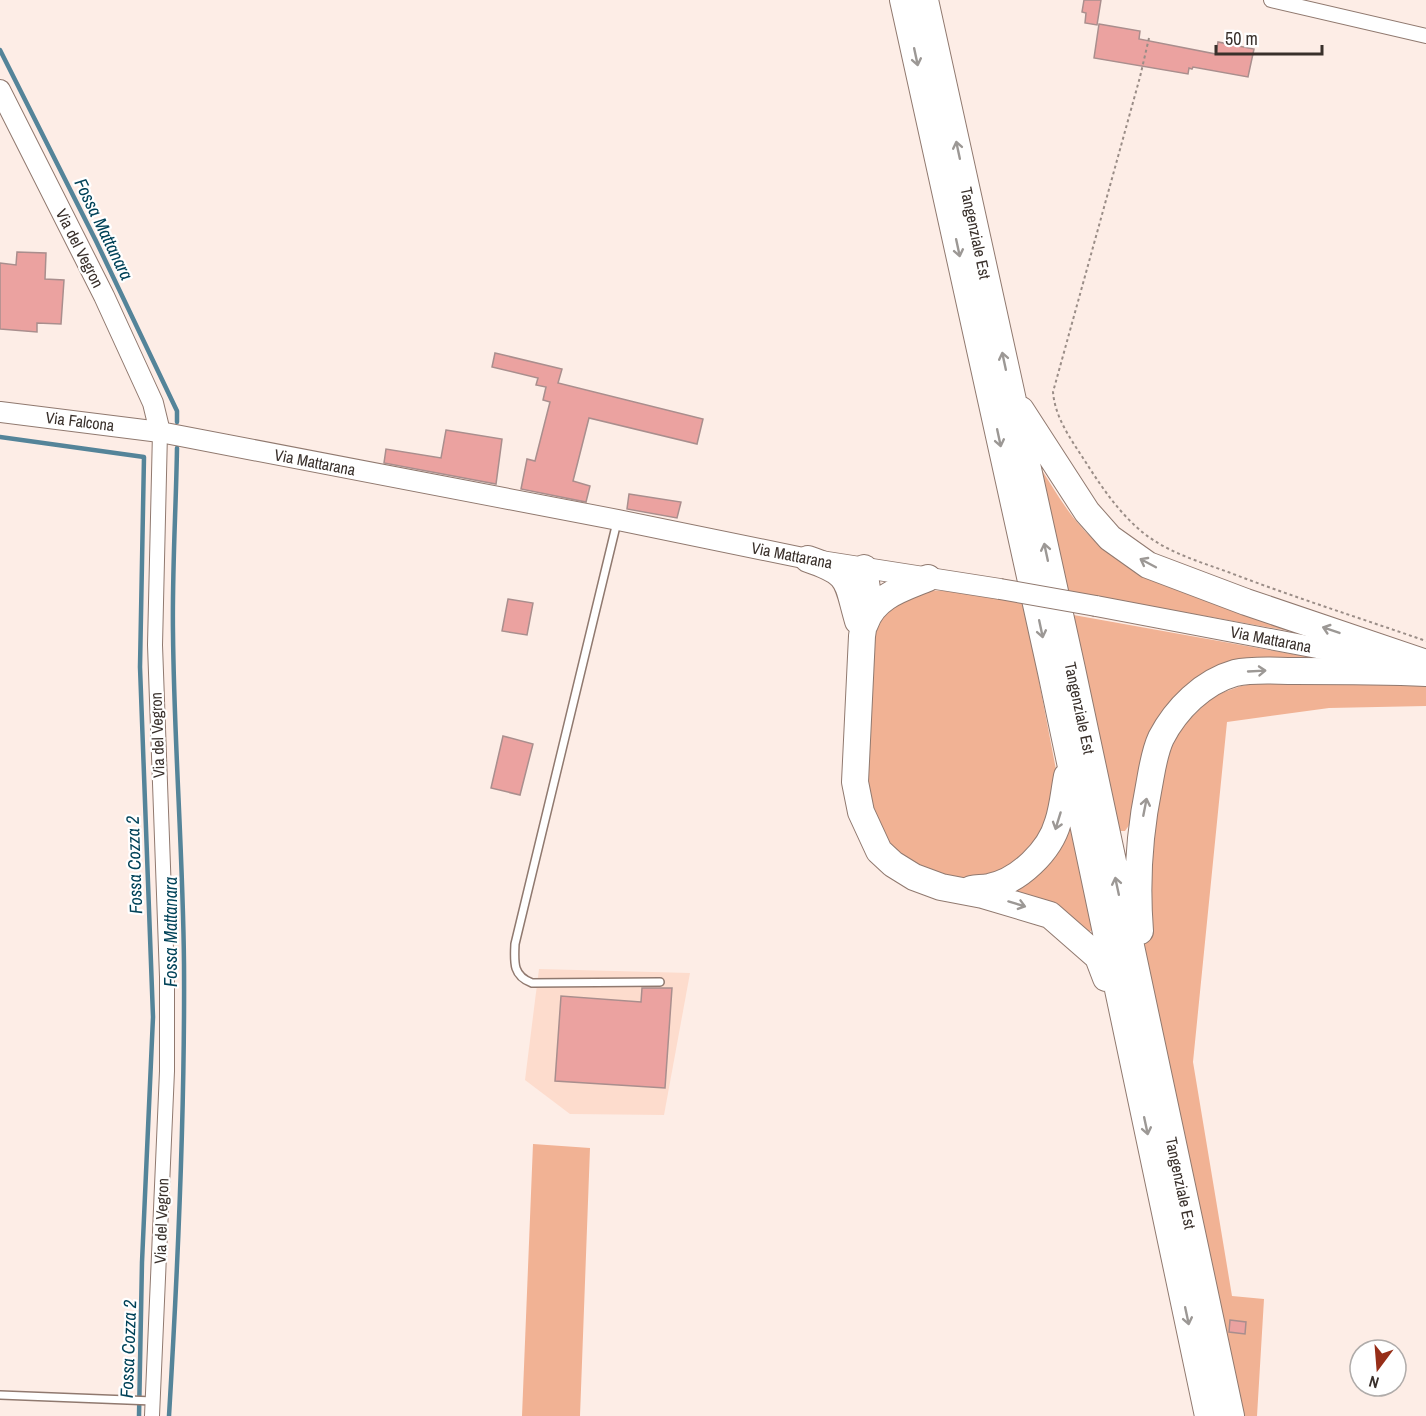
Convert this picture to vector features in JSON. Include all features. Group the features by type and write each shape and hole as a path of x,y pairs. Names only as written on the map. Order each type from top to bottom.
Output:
{"highway":[{"name":"Tangenziale Est","path":"903,0 1070,764 1208,1416"},
{"name":"Tangenziale Est","path":"925,0 1231,1416"},
{"path":"1012,396 1087,512 1110,538 1148,565 1246,602 1426,663"},
{"path":"808,559 832,568 845,578 852,592 862,636"},
{"path":"852,592 864,568"},
{"path":"864,568 868,596 862,636 855,782 861,812 879,851 914,878 941,887 1019,904 1050,915 1098,957 1137,1081"},
{"path":"862,636 866,620 874,607 883,599 928,578"},
{"path":"1148,1033 1137,891 1142,822 1154,756 1175,714 1190,699 1216,681 1235,673 1368,670 1426,673"},
{"path":"960,890 990,887 1001,883 1018,874 1047,845 1058,823 1070,764"}],"street":[{"path":"1271,0 1426,36"},
{"name":"Via del Vegron","path":"0,90 104,296 153,403 160,432 155,645 167,977 167,1071 153,1416"},
{"name":"Via Falcona","path":"0,412 160,432"},
{"name":"Via Mattarana","path":"160,432 808,559 1000,589 1426,668"}],"lane":[{"path":"618,520 514,960 523,980 532,983 660,982"},
{"path":"0,1395 153,1401"}],"path":[{"path":"1149,38 1053,392 1064,428 1104,490 1127,519 1147,536 1172,551 1426,641"}],"shaded area":[{"path":"1037,462 1062,502 1084,530 1118,559 1147,576 1212,603 1345,641 1060,590"},
{"path":"924,590 949,591 1024,603 1058,780 1055,811 1025,858 983,879 936,878 890,850 865,796 869,645 883,606"},
{"path":"1068,614 1348,664 1192,690 1132,821 1125,831 1118,831"},
{"path":"1285,679 1426,681 1426,706 1329,708 1227,722 1193,1062 1232,1296 1264,1299 1257,1416 1242,1416 1140,925 1155,788 1176,733 1213,696 1241,686"},
{"path":"1068,827 1073,831 1093,927 1086,933 1012,896 1010,885"},
{"path":"539,969 690,973 664,1115 570,1114 525,1080"},
{"path":"533,1144 590,1148 580,1416 522,1416"}],"building":[{"path":"1084,0 1101,0 1097,25 1085,23 1086,13 1082,12"},
{"path":"1099,24 1140,31 1139,39 1216,54 1218,42 1254,49 1248,77 1193,67 1189,68 1188,74 1094,58"},
{"path":"17,252 46,253 45,279 64,280 61,324 37,323 37,332 0,329 0,263 16,265"},
{"path":"495,353 562,369 558,383 703,419 697,444 589,418 573,481 590,486 586,502 521,489 527,459 535,461 550,402 543,400 546,387 536,385 538,378 492,367"},
{"path":"446,430 502,439 496,484 384,463 386,449 441,458"},
{"path":"629,494 681,502 677,518 627,509"},
{"path":"508,599 533,603 527,635 502,631"},
{"path":"503,736 533,744 520,795 491,788"},
{"path":"642,988 672,988 665,1088 555,1081 561,996 641,1002"},
{"path":"1230,1320 1246,1322 1245,1334 1229,1332"}],"waterway":[{"name":"Fossa Mattanara","path":"0,50 96,241 177,411 177,422"},
{"name":"Fossa Cozza 2","path":"0,437 144,457 140,667 153,1017 142,1262 139,1416"},
{"name":"Fossa Mattanara","path":"169,1416 180,1190 184,1020 173,633 177,448"}]}
